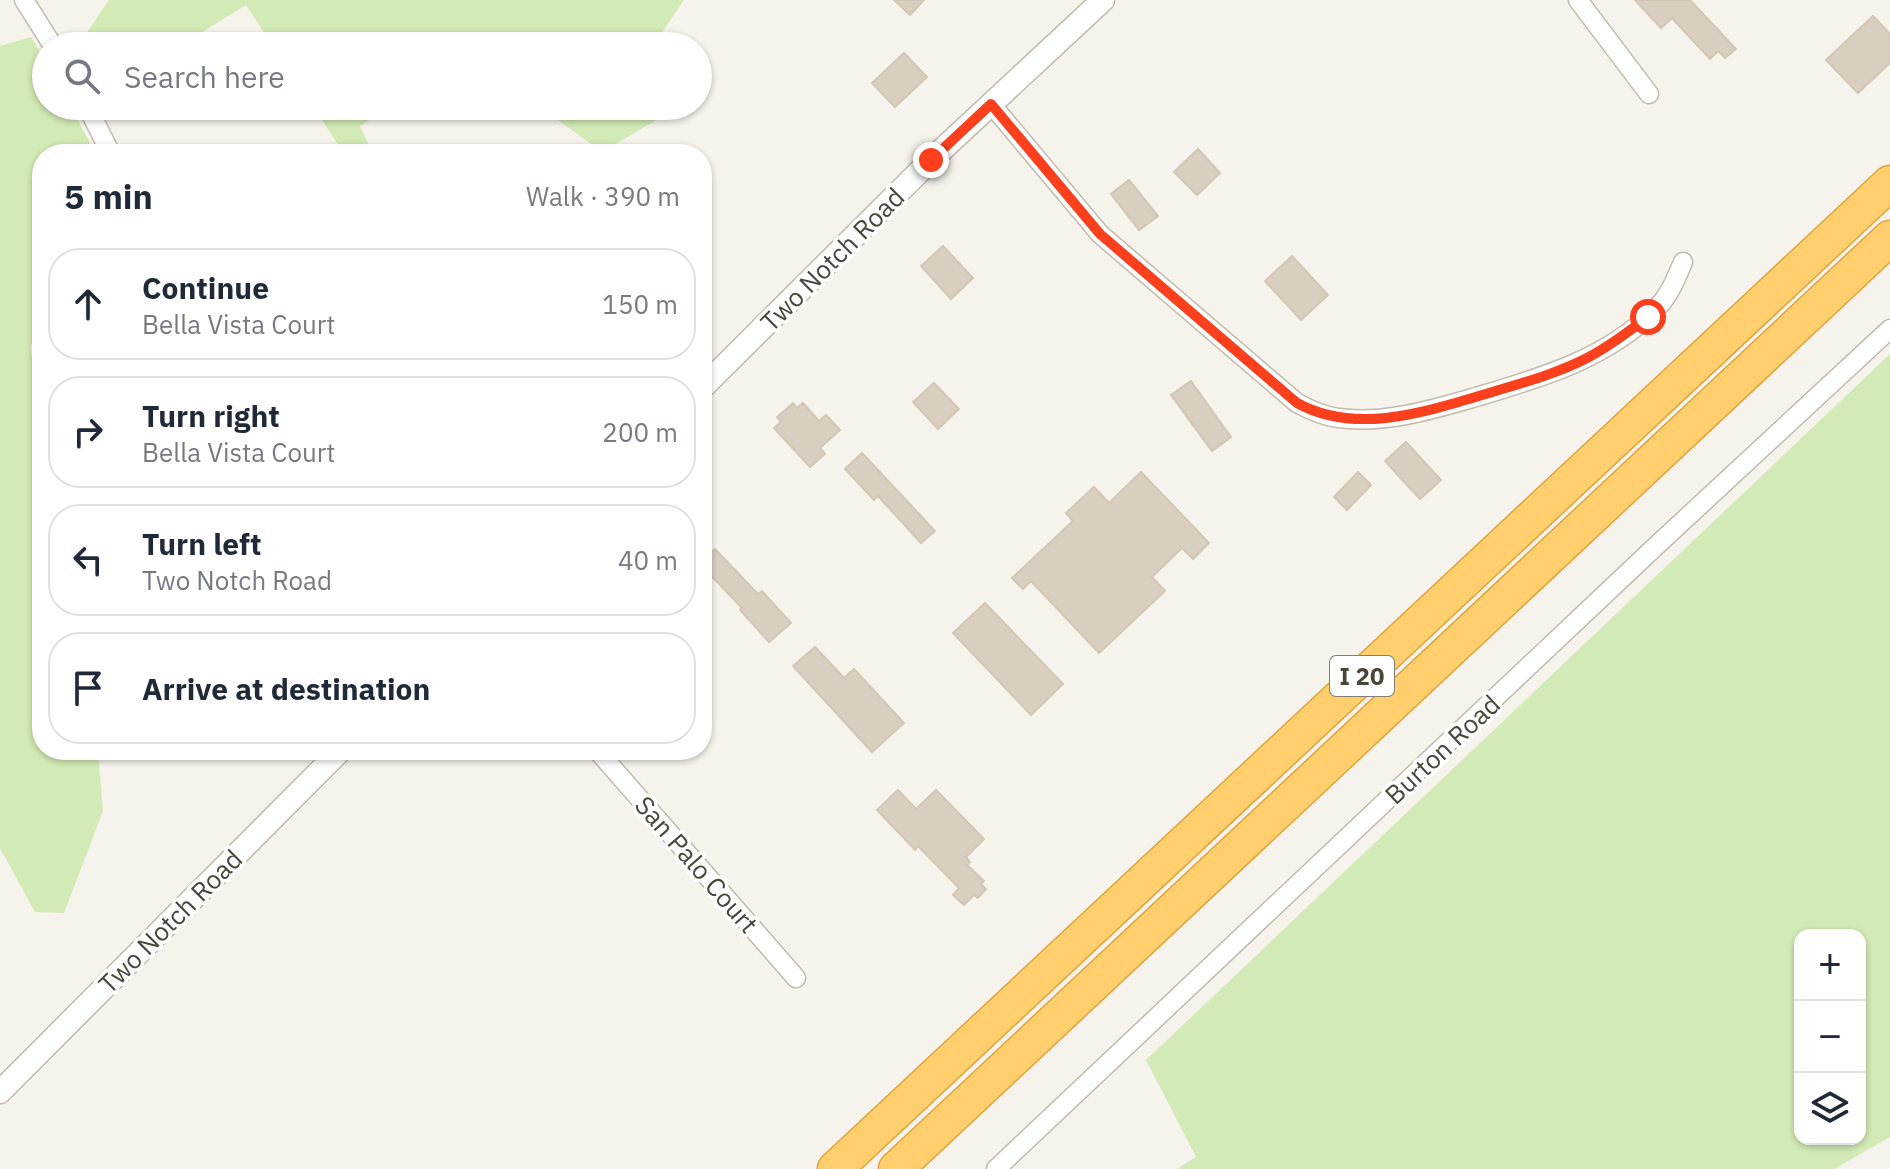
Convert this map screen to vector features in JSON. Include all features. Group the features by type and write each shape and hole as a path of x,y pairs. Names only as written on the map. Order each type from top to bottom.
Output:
{"highway":[{"name":"I 20","path":"835,1169 1890,183"},
{"name":"I 20","path":"896,1169 1890,238"}],"street":[{"path":"24,0 44,32"},
{"name":"Two Notch Road","path":"712,378 991,104 1103,0"},
{"path":"1578,0 1649,94"},
{"path":"991,104 1071,201 1121,254 1297,403 1324,415 1367,419 1395,417 1438,408 1562,370 1613,343 1648,317 1667,295 1683,262"},
{"path":"94,120 106,144"},
{"name":"Burton Road","path":"996,1169 1890,329"},
{"name":"Two Notch Road","path":"0,1092 331,760"},
{"name":"San Palo Court","path":"606,760 796,978"}],"green space":[{"path":"109,0 684,0 662,32 264,32 246,5 203,32 87,32"},
{"path":"31,37 32,120 78,120 91,144 32,144 32,760 99,760 103,811 64,913 35,912 0,848 0,46"},
{"path":"322,120 369,120 360,126 368,144 338,144"},
{"path":"558,120 656,120 616,144 591,144"},
{"path":"1890,354 1890,1137 1834,1169 1177,1169 1196,1157 1146,1060"}],"building":[{"path":"894,0 924,0 910,15"},
{"path":"1635,0 1690,0 1736,49 1725,58 1718,51 1710,59 1672,18 1661,28"},
{"path":"1873,16 1890,34 1890,63 1858,93 1826,60"},
{"path":"904,53 927,77 895,107 872,83"},
{"path":"1198,149 1220,173 1197,195 1174,172"},
{"path":"1129,180 1158,216 1139,230 1111,194"},
{"path":"943,246 973,278 951,299 921,266"},
{"path":"1292,256 1328,295 1301,320 1265,281"},
{"path":"1191,381 1231,437 1212,451 1171,395"},
{"path":"934,383 959,409 938,429 913,402"},
{"path":"793,403 797,408 803,403 819,421 826,415 840,430 820,448 825,454 810,467 774,428 781,422 777,417"},
{"path":"1406,442 1441,480 1420,499 1385,461"},
{"path":"862,453 935,531 921,543 878,496 874,500 845,469"},
{"path":"1141,472 1209,543 1193,559 1182,548 1152,577 1165,591 1099,653 1031,581 1023,589 1012,578 1073,521 1066,513 1094,487 1109,503"},
{"path":"1358,472 1371,485 1347,510 1334,497"},
{"path":"715,549 758,594 762,591 791,623 769,642 712,576 712,552"},
{"path":"985,603 1063,684 1031,715 953,633"},
{"path":"815,647 844,678 854,669 904,723 872,752 793,666"},
{"path":"898,790 916,809 936,790 984,839 966,857 970,862 967,865 984,881 981,884 986,889 978,898 974,895 964,905 953,895 959,888 918,846 915,850 877,810"}],"route":[{"path":"931,160 991,104 1071,201 1121,254 1297,403 1324,415 1367,419 1395,417 1535,380 1588,357 1648,317"}]}
